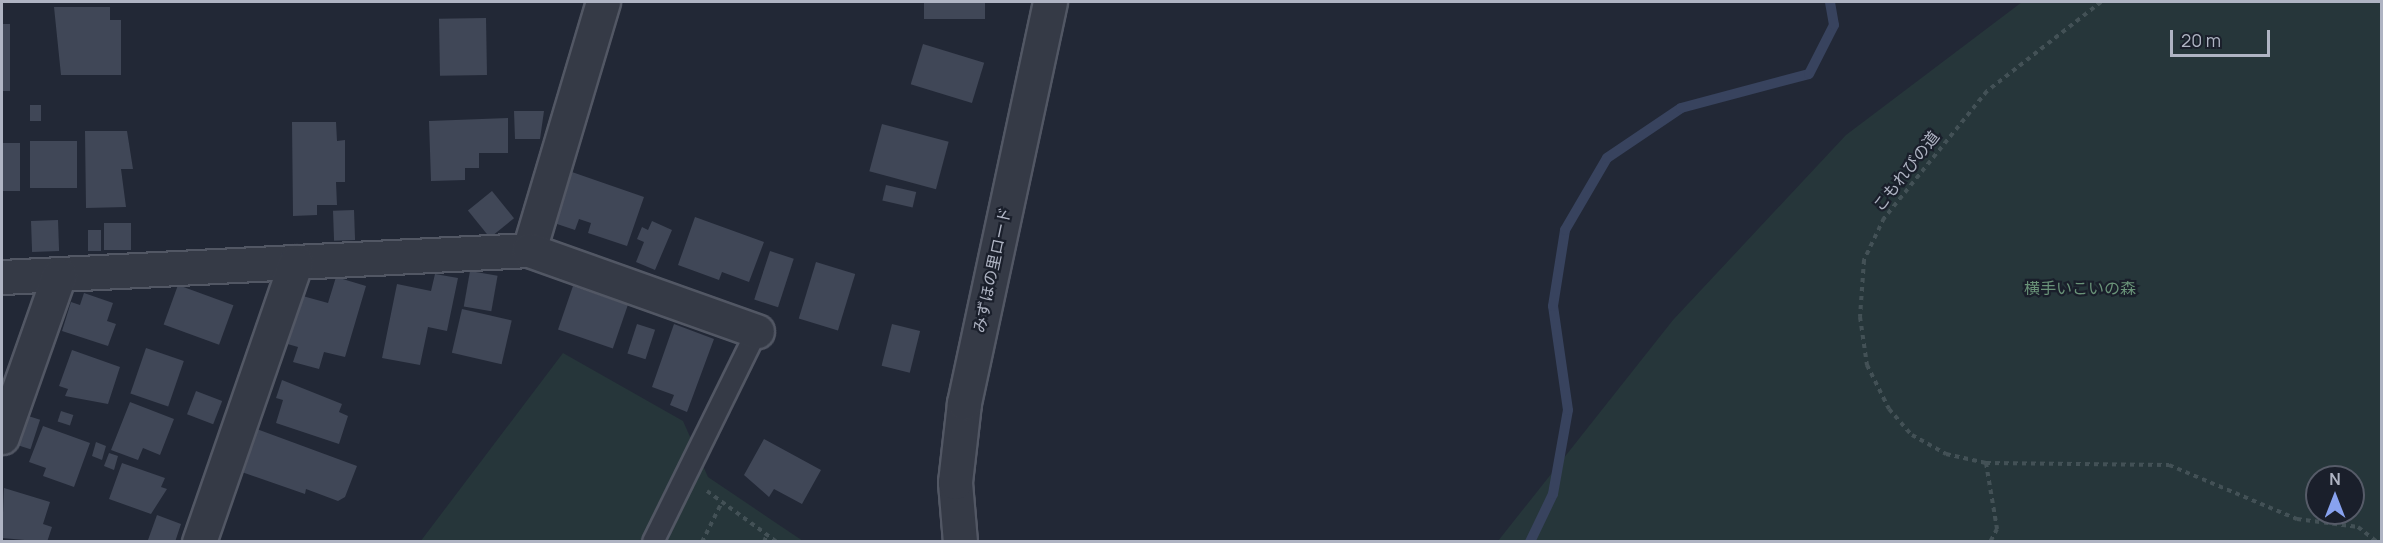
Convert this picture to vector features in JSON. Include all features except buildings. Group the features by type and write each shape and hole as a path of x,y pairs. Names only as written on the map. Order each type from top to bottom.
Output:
{"street":[{"path":"529,250 603,2"},
{"name":"みずほの里ロード","path":"960,542 955,482 964,402 1050,2"},
{"path":"2,277 529,250 757,330"},
{"path":"199,542 296,262"},
{"path":"2,437 58,275"}],"lane":[{"path":"653,542 684,474 757,330"}],"path":[{"name":"こもれびの道","path":"2101,2 1987,91 1884,218 1864,260 1860,317 1867,365 1889,409 1912,435 1946,454 1986,463 2169,465 2297,519 2358,527 2377,542"},
{"path":"1986,463 1997,529 1990,542"},
{"path":"684,474 777,542"},
{"path":"702,542 722,502"},
{"path":"764,542 767,534"}],"green space":[{"name":"横手いこいの森","path":"2022,2 2381,2 2381,541 1498,541 1673,320 1846,135"},
{"path":"563,353 683,421 708,477 803,541 420,542"}],"waterway":[{"path":"1530,542 1553,494 1568,410 1553,306 1565,230 1607,158 1681,108 1809,74 1834,25 1830,2"}]}
